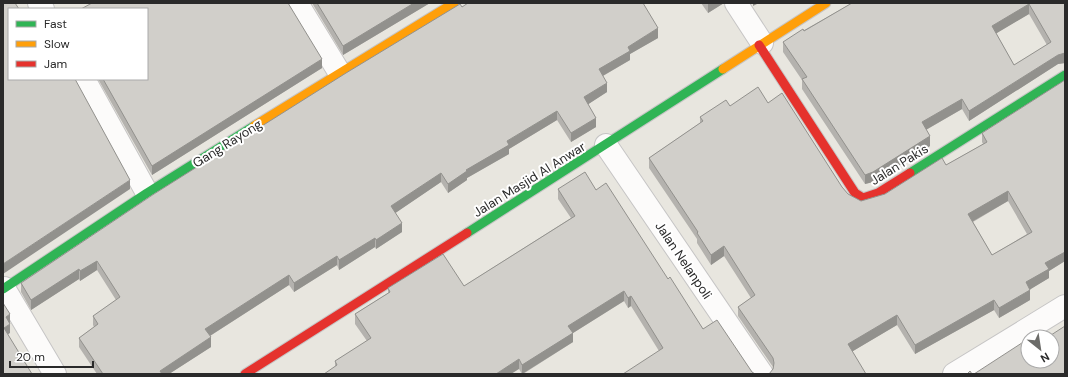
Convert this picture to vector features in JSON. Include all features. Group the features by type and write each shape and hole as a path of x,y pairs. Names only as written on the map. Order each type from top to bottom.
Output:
{"street":[{"path":"296,3 339,72"},
{"name":"Gang Rayong","path":"4,289 147,193 339,72 454,3"},
{"path":"736,3 760,44"},
{"name":"Jalan Masjid Al Anwar","path":"245,374 606,145 760,44 826,3"},
{"name":"Jalan Pakis","path":"760,44 852,189 863,198 878,193 1065,74"},
{"path":"85,80 147,193"},
{"name":"Jalan Nelanpoli","path":"606,145 762,374"},
{"path":"4,289 55,374"},
{"path":"954,374 1065,306"}],"building":[{"path":"3,3 15,3 18,8 8,8 8,80 76,80 130,180 3,264"},
{"path":"92,3 288,3 322,59 152,166 104,80 148,80 148,8 83,8"},
{"path":"317,3 414,3 343,46"},
{"path":"468,3 643,3 658,28 628,47 630,51 599,69 607,83 584,97 596,118 571,133 557,111 507,141 509,145 466,170 467,171 448,184 441,173 391,206 402,223 376,240 375,238 339,260 337,256 294,283 289,275 205,329 211,337 160,371 162,374 103,374 79,338 98,324 93,316 120,297 97,261 80,271 79,269 31,300 21,283 154,194 346,73 460,4 462,7"},
{"path":"852,3 1065,3 1065,53 1058,55 969,111 962,99 922,122 930,136 873,172 865,175 802,79 807,77 783,42 803,29 804,31","holes":["1029,4 1051,42 1014,65 992,26"]},
{"path":"1065,80 1065,252 1045,263 1049,269 1026,282 1030,290 999,308 994,300 915,345 897,315 848,344 866,374 769,374 773,369 773,358 738,307 755,295 724,246 711,255 697,233 698,232 649,158 703,121 700,117 726,100 730,106 758,87 768,103 782,93 842,187 848,194 861,201 885,194 942,158 946,165 987,142 982,133","holes":["1008,191 1032,232 992,255 968,214"]},
{"path":"585,172 596,190 606,183 668,279 670,277 703,329 717,320 752,372 755,374 623,374 663,348 631,296 628,298 624,291 568,326 573,333 522,365 519,359 496,374 324,374 337,365 335,361 371,338 355,314 390,292 388,288 443,254 464,286 575,216 558,189"},
{"path":"3,303 10,314 6,317 10,324 4,328 32,374 3,374"},
{"path":"1065,326 1065,374 974,374 1020,344 1020,369 1060,369 1060,329"}],"traffic: fast":[{"path":"467,233 723,69"},
{"path":"910,173 1065,75"},
{"path":"3,289 147,193 254,126"}],"traffic: slow":[{"path":"254,126 454,3"},
{"path":"723,69 826,3"}],"traffic: jam":[{"path":"759,45 855,193 863,198 878,193 910,173"},
{"path":"245,374 467,233"}]}
